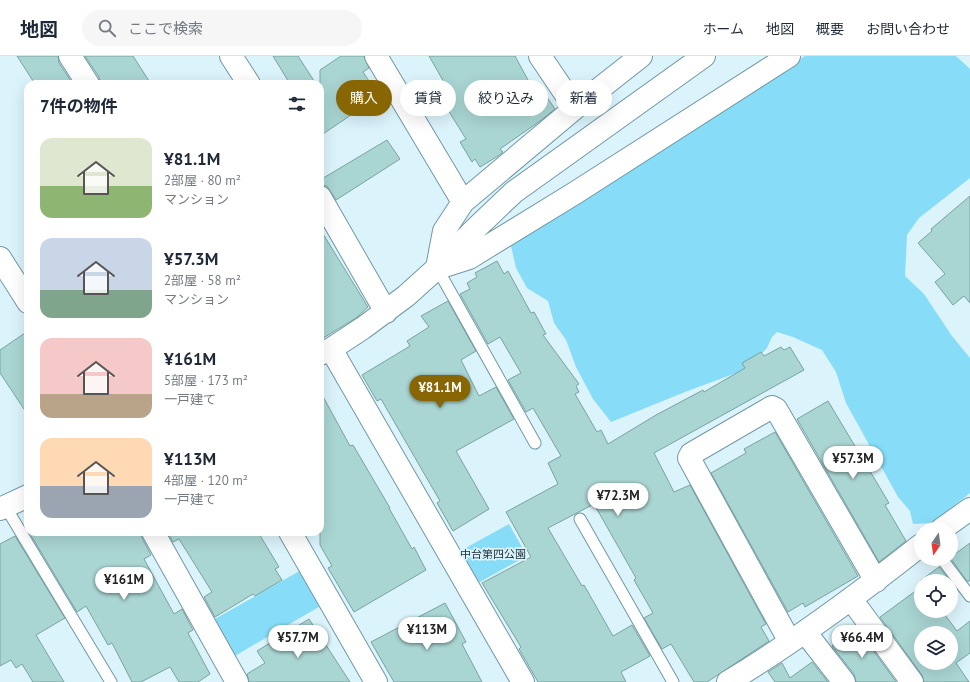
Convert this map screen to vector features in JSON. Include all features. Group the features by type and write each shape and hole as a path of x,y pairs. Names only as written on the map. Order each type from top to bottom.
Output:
{"street":[{"path":"70,56 85,80"},
{"path":"231,56 246,80"},
{"path":"376,56 463,202"},
{"path":"540,56 556,80"},
{"path":"611,80 641,56"},
{"path":"523,682 326,352 386,312 437,268 514,192 704,56"},
{"path":"437,268 469,258 595,181 789,56"},
{"path":"437,268 444,231 463,202 565,116"},
{"path":"324,204 386,312"},
{"path":"0,258 24,296"},
{"path":"844,682 798,637 689,458 691,454 772,407 776,409 876,581"},
{"path":"2,505 24,497"},
{"path":"952,522 970,509"},
{"path":"155,536 237,682"},
{"path":"292,536 376,682"},
{"path":"728,682 798,637 851,600 914,551"},
{"path":"851,600 912,682"}],"lane":[{"path":"437,268 535,443"},
{"path":"2,505 110,682"},
{"path":"580,519 673,682"},
{"path":"947,566 970,596"}],"green space":[{"path":"805,56 956,56 970,69 970,178 919,218 907,235 905,276 924,294 952,336 970,358 970,493 933,522 914,522 913,524 910,511 898,497 846,403 836,372 822,350 793,337 777,332 772,337 767,348 747,369 611,422 593,399 576,367 566,340 554,323 548,301 527,288 516,268 511,246 549,215"},
{"name":"中台第四公園","path":"509,524 527,556 478,583 460,551"},
{"path":"303,569 324,604 233,657 213,620"}],"building":[{"path":"17,56 58,56 59,63 70,80 32,80"},
{"path":"85,56 133,56 148,80 99,80"},
{"path":"273,56 298,56 313,80 288,80"},
{"path":"341,56 364,56 369,68 363,72 368,80 336,80 336,116 350,116 324,133 324,80 320,80 320,70"},
{"path":"429,56 515,56 528,80 464,80 464,116 546,116 500,149 503,152 498,156 480,167 475,159 472,162 460,142 466,139 452,116 456,116 456,80 443,80"},
{"path":"548,99 555,109 548,115"},
{"path":"387,140 400,159 336,200 327,186 324,186 324,178"},
{"path":"970,196 970,303 964,296 953,305 935,282 945,274 918,243 932,231 931,229"},
{"path":"324,236 368,307 356,318 324,338"},
{"path":"497,261 504,274 508,271 531,313 534,312 546,334 543,335 579,384 576,386 579,392 575,394 597,432 601,430 608,444 656,415 703,390 704,392 745,368 742,363 761,352 764,356 781,347 784,350 790,347 804,370 654,453 674,492 690,485 766,624 761,627 769,641 707,682 694,682 671,644 662,649 644,618 653,613 634,580 636,578 594,504 548,528 582,586 584,585 613,636 632,625 650,656 621,672 626,682 538,682 519,649 521,647 482,583 531,557 506,512 558,484 548,463 561,456 533,408 526,412 508,380 521,373 500,337 488,344 460,294 470,289 467,283 477,277 475,273"},
{"path":"448,301 476,351 461,360 479,396 496,387 514,419 456,451 489,509 453,531 437,503 440,501 381,399 377,401 362,375 410,346 407,341 429,327 421,316"},
{"path":"24,334 24,409 0,373 0,350"},
{"path":"324,398 350,446 353,445 412,549 414,547 426,570 354,612 328,568 332,566 320,545 320,536 324,536"},
{"path":"828,401 889,503 885,505 906,541 879,562 797,419"},
{"path":"775,432 858,576 805,607 803,603 788,612 711,473 746,453 744,449"},
{"path":"15,536 65,618 36,635 64,682 33,682 22,664 16,668 11,660 0,666 0,544"},
{"path":"31,536 142,536 151,555 144,559 174,614 182,609 193,630 188,633 210,674 198,682 179,682 170,667 141,682 132,682 112,643 108,645 86,606 77,612"},
{"path":"169,536 260,536 279,567 275,569 282,580 255,596 253,594 215,617 204,597 212,592 179,539 173,542"},
{"path":"970,543 970,581 967,581 956,566 958,566 958,552"},
{"path":"939,567 944,574 930,574"},
{"path":"914,592 914,618 947,618 953,626 914,626 914,664 880,617"},
{"path":"445,603 466,642 462,644 482,682 394,682 371,642"},
{"path":"309,619 350,682 249,682 247,674 265,663 257,651"},
{"path":"970,621 970,653 958,662 958,630"},
{"path":"857,628 896,682 856,682 854,674 832,646"},
{"path":"812,662 828,682 775,682 768,672 782,663 790,678"},
{"path":"958,666 969,682 924,682 918,670 958,670"}]}
